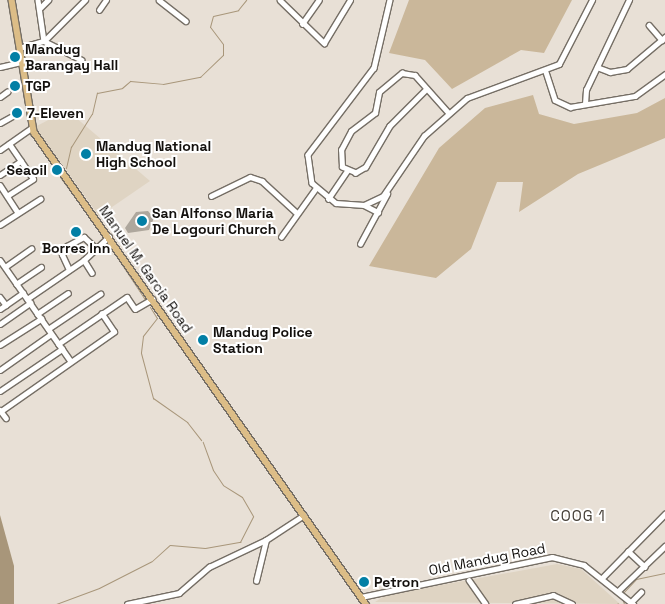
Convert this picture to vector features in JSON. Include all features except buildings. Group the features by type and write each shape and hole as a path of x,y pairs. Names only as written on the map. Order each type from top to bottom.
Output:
{"main road":[{"name":"Manuel M. Garcia Road","path":"12,0 32,128 366,604"}],"street":[{"path":"38,0 44,41"},
{"path":"39,9 48,0"},
{"path":"19,48 44,41 85,0"},
{"path":"99,10 106,0"},
{"path":"159,0 186,21"},
{"path":"302,24 319,0"},
{"path":"284,1 302,24 324,43 350,0"},
{"path":"378,212 364,205 328,199 316,188 308,172 308,155 374,68 390,0"},
{"path":"360,244 389,190 424,136 449,113 474,95 546,72 563,60 592,0"},
{"path":"585,104 597,67 629,0"},
{"path":"597,67 610,72 627,69 664,38 648,26"},
{"path":"44,41 82,60"},
{"path":"0,67 21,62"},
{"path":"546,72 558,104 585,104 635,96 665,74"},
{"path":"347,171 341,150 351,131 377,110 379,92 405,73 414,75 449,113"},
{"path":"347,171 356,173 366,167 390,126 427,89"},
{"path":"0,97 7,92"},
{"path":"0,123 11,116"},
{"path":"0,143 2,149 32,128"},
{"path":"7,196 33,179 9,144"},
{"path":"0,175 21,161"},
{"path":"328,199 347,171"},
{"path":"211,196 250,177 262,181 296,212"},
{"path":"0,185 18,213"},
{"path":"281,237 296,212 316,188"},
{"path":"364,205 389,190"},
{"path":"0,225 40,199"},
{"path":"0,324 84,260 109,237"},
{"path":"69,270 62,255 68,246 84,238 96,248"},
{"path":"5,267 31,249"},
{"path":"0,260 70,360"},
{"path":"84,260 92,272"},
{"path":"16,284 40,267"},
{"path":"0,309 23,293"},
{"path":"37,314 68,293"},
{"path":"0,370 100,294"},
{"path":"0,297 6,305"},
{"path":"58,344 84,323 102,314 127,297 135,309 152,299"},
{"path":"77,313 84,323"},
{"path":"6,418 0,410 70,360 114,332 102,314"},
{"path":"0,344 41,319"},
{"path":"0,391 62,349"},
{"path":"602,578 665,514"},
{"path":"127,604 179,593 209,567 266,540 304,515"},
{"path":"256,581 266,540"},
{"path":"621,593 665,546"},
{"path":"628,551 644,567"},
{"name":"Old Mandug Road","path":"361,597 552,557 578,562 602,578 632,603"},
{"path":"469,580 486,604"},
{"path":"632,603 641,592"},
{"path":"515,604 553,595 572,604"}],"shaded area":[{"path":"409,0 572,0 544,53 521,50 452,89 425,60 389,53"},
{"path":"533,95 539,114 574,124 637,113 665,98 665,138 578,174 519,212 523,182 497,182 471,249 436,278 369,266 439,148 485,108"},
{"name":"Mandug National High School","path":"67,110 150,181 99,216 35,127"},
{"path":"0,515 14,566 14,604 0,604"},
{"path":"557,564 581,569 620,604 375,602 386,595"}],"waterway":[{"path":"66,168 71,147 92,114 97,93 122,88 130,81 163,84 200,77 223,55 223,44 210,27 213,16 238,10 246,0"},
{"path":"60,177 105,238"},
{"path":"107,242 146,301"},
{"path":"150,307 157,318 143,336 141,353 153,398 187,422 201,440"},
{"path":"56,604 99,588 152,561 170,545 205,548 240,542 253,516 242,497 223,485 213,470 203,442"},
{"path":"623,593 636,579 665,573"},
{"path":"622,597 624,604"}],"place":[{"name":"Mandug Barangay Hall","path":"15,57"},
{"name":"TGP","path":"15,86"},
{"name":"7-Eleven","path":"17,113"},
{"name":"Mandug National High School","path":"86,154"},
{"name":"Seaoil","path":"57,170"},
{"name":"San Alfonso Maria De Logouri Church","path":"142,221"},
{"name":"Borres Inn","path":"76,232"},
{"name":"Mandug Police Station","path":"203,340"},
{"name":"Petron","path":"364,582"}],"district":[{"name":"COOG 1","path":"578,516"}]}
